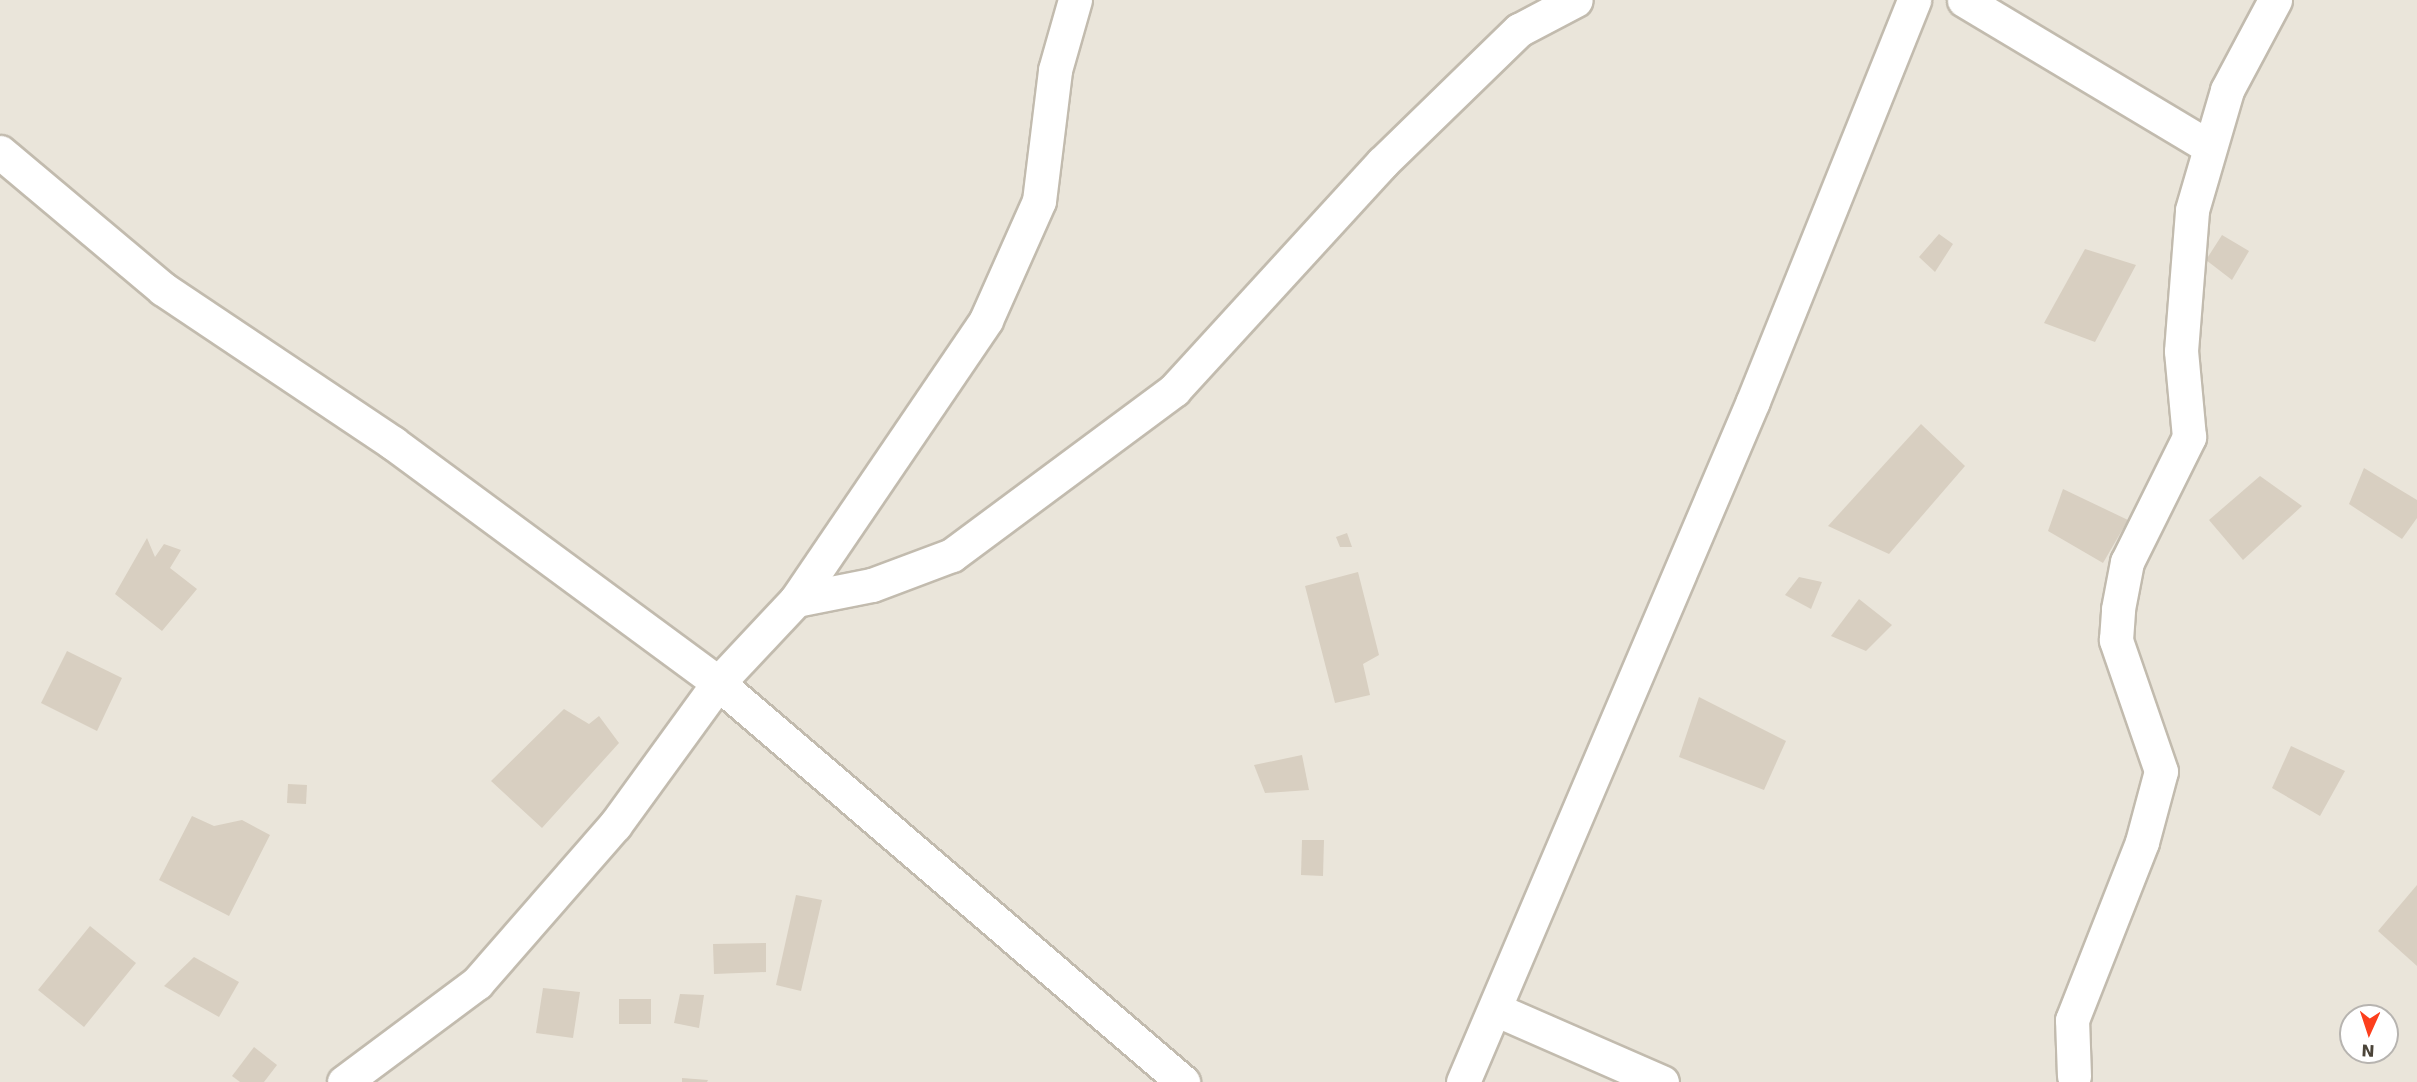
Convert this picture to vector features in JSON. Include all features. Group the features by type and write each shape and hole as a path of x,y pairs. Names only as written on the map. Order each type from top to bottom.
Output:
{"street":[{"path":"344,1082 477,983 615,825 718,683 796,600 986,320 1039,201 1055,70 1075,0"},
{"path":"796,600 872,585 952,555 1174,390 1382,163 1510,38 1576,0"},
{"path":"1463,1082 1497,1010 1914,0"},
{"path":"1964,0 2208,146"},
{"path":"2077,1080 2072,1020 2142,842 2161,771 2116,640 2118,609 2127,562 2189,436 2181,351 2192,210 2208,146 2227,90 2275,0"},
{"path":"0,152 163,289 249,352 393,443 718,683 1183,1082"},
{"path":"1497,1010 1662,1082"}],"shaded area":[{"path":"0,0 2417,0 2417,1082 0,1082"}],"building":[{"path":"1939,234 1953,244 1935,272 1919,257"},
{"path":"2222,235 2249,251 2232,280 2206,260"},
{"path":"2085,249 2136,265 2095,342 2044,323"},
{"path":"1921,424 1965,466 1889,554 1828,526"},
{"path":"2364,468 2417,500 2417,518 2402,539 2349,504"},
{"path":"2260,476 2302,506 2243,560 2209,520"},
{"path":"2063,489 2128,520 2103,563 2048,531"},
{"path":"1347,533 1352,547 1340,547 1336,537"},
{"path":"147,538 155,557 164,544 181,550 170,568 197,589 162,631 115,594"},
{"path":"1358,572 1379,655 1363,664 1370,695 1335,703 1305,586"},
{"path":"1799,577 1822,582 1811,609 1785,595"},
{"path":"1859,599 1892,625 1866,651 1831,636"},
{"path":"67,651 122,678 97,731 41,703"},
{"path":"1699,697 1786,741 1764,790 1679,757"},
{"path":"564,709 589,724 599,716 619,743 542,828 491,781"},
{"path":"2291,746 2345,771 2320,816 2272,788"},
{"path":"1302,755 1309,790 1265,793 1254,765"},
{"path":"288,784 307,785 306,804 287,803"},
{"path":"192,816 214,826 242,820 270,835 229,916 159,880"},
{"path":"1302,840 1324,840 1323,876 1301,875"},
{"path":"2417,885 2417,966 2378,931"},
{"path":"796,895 822,900 801,991 776,985"},
{"path":"90,926 136,963 84,1027 38,990"},
{"path":"766,943 766,972 714,974 713,944"},
{"path":"194,957 239,982 219,1017 164,986"},
{"path":"543,988 580,992 573,1038 536,1033"},
{"path":"680,994 704,995 699,1028 674,1023"},
{"path":"619,999 651,999 651,1024 619,1024"},
{"path":"254,1047 277,1065 264,1082 240,1082 232,1076"},
{"path":"682,1078 708,1080 707,1082 682,1082"}]}
